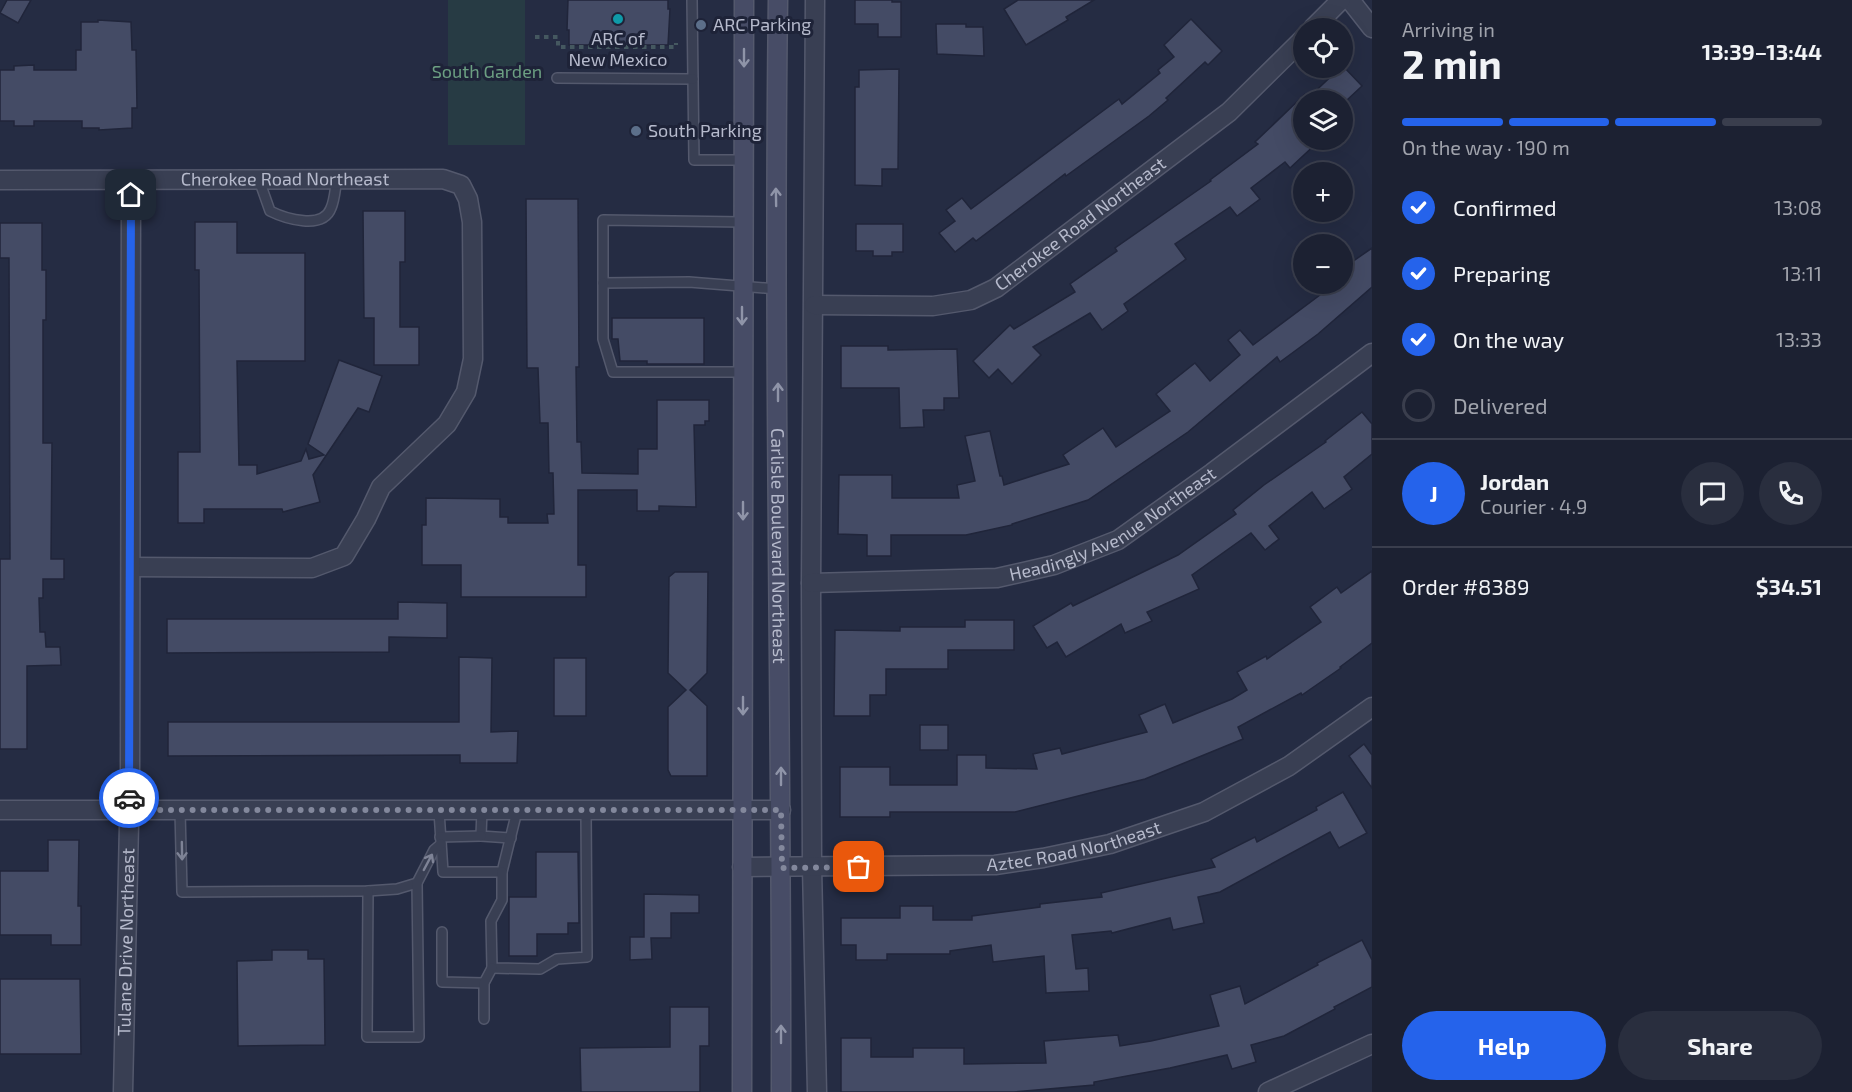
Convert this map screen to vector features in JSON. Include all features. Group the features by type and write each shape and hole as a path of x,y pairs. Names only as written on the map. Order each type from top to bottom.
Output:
{"main road":[{"name":"Carlisle Boulevard Northeast","path":"742,1092 744,0"},
{"name":"Carlisle Boulevard Northeast","path":"778,0 776,159 782,868 781,1092"}],"street":[{"path":"815,0 811,583 812,867 817,1092"},
{"path":"1323,18 1341,0"},
{"path":"1350,0 1372,28"},
{"name":"Cherokee Road Northeast","path":"814,305 933,306 971,300 996,288 1229,112 1293,49"},
{"name":"Cherokee Road Northeast","path":"0,180 443,178 461,185 468,199 472,222 473,359 466,392 447,424 381,487 366,519 344,556 312,568 131,567"},
{"name":"Tulane Drive Northeast","path":"123,1092 129,810 131,181"},
{"name":"Headingly Avenue Northeast","path":"811,583 997,578 1054,565 1118,540 1372,353"},
{"name":"Aztec Road Northeast","path":"742,867 995,865 1110,844 1204,812 1289,766 1372,707"},
{"path":"0,810 781,810"},
{"path":"1268,1092 1372,1044"}],"lane":[{"path":"692,0 694,160 744,160"},
{"path":"556,78 693,79"},
{"path":"259,180 270,212 285,218 309,221 325,216 331,210 337,179"},
{"path":"742,372 613,372 603,339 603,220 743,222"},
{"path":"603,283 690,282 777,289"},
{"path":"180,810 182,892 368,891 397,889 417,883"},
{"path":"481,836 482,810"},
{"path":"439,811 443,872 502,872"},
{"path":"484,1019 484,983 492,968 491,921 502,900 502,872 517,811"},
{"path":"492,968 540,969 557,959 587,957 586,811"},
{"path":"368,891 367,1037 419,1037 417,883 441,840 481,836 511,838"},
{"path":"442,932 442,982 484,983"}],"path":[{"path":"535,37 558,37 558,47 676,47 676,35"}],"green space":[{"name":"South Garden","path":"448,0 525,0 525,145 448,145"}],"building":[{"path":"7,0 31,0 18,23 0,13"},
{"name":"ARC of New Mexico","path":"568,0 668,0 668,9 670,9 668,45 569,45"},
{"path":"855,0 901,2 901,37 878,37 878,24 855,24"},
{"path":"1018,0 1094,0 1066,17 1068,20 1026,45 1004,9"},
{"path":"1191,19 1222,51 1208,65 1205,62 1149,116 1066,176 1065,174 976,241 973,238 955,252 939,233 955,221 946,210 962,198 971,209 1119,99 1122,104 1160,73 1158,70 1174,57 1164,45"},
{"path":"98,20 131,22 132,50 136,50 137,108 132,108 132,128 99,130 99,128 82,128 82,121 34,121 34,126 14,126 14,121 0,121 0,70 14,70 14,66 34,65 34,70 76,70 76,50 81,50 81,22 98,22"},
{"path":"936,24 966,24 966,27 983,27 984,56 937,54"},
{"path":"899,69 898,169 882,169 882,186 855,185 855,87 859,87 859,70"},
{"path":"1353,77 1362,86 1353,94 1353,90 1317,90 1329,78"},
{"path":"1293,106 1293,150 1309,150 1296,162 1293,162 1290,168 1285,162 1251,188 1260,199 1237,216 1230,207 1175,244 1186,259 1124,304 1128,311 1102,330 1090,313 1033,347 1041,355 1012,384 998,369 989,378 973,361 1010,325 1014,329 1075,292 1070,284 1117,251 1115,248 1211,181 1258,144 1255,142"},
{"path":"526,199 578,199 577,442 581,442 582,473 638,474 638,449 657,449 657,400 709,400 709,421 705,421 705,425 694,425 696,507 659,506 659,511 637,511 637,490 578,490 578,565 586,565 586,597 461,597 461,565 422,565 422,525 426,525 426,498 500,499 500,517 508,517 508,523 548,523 547,514 554,514 553,473 549,473 548,423 540,423 538,368 527,368"},
{"path":"363,211 405,211 405,262 400,262 400,327 419,327 419,365 374,365 374,318 364,318"},
{"path":"195,222 237,222 237,253 305,253 305,361 237,361 239,465 257,465 257,474 301,461 306,449 309,459 324,455 308,444 339,360 382,376 369,412 358,408 313,475 320,502 283,512 282,509 204,509 204,523 178,523 178,452 200,452 199,270 195,270"},
{"path":"0,223 42,223 42,270 46,270 46,320 43,320 43,443 52,443 51,559 64,559 64,579 43,579 43,598 39,598 40,632 45,632 46,647 60,647 61,665 27,666 27,749 0,749 0,559 10,559 9,258 0,258"},
{"path":"856,224 903,224 903,252 892,252 892,256 873,256 873,251 856,251"},
{"path":"1372,248 1372,287 1318,334 1280,362 1277,357 1188,432 1088,500 1012,525 966,535 891,535 891,556 867,556 867,535 838,534 839,475 892,475 892,498 959,498 957,485 975,481 965,436 990,431 1004,485 1069,464 1063,455 1103,428 1116,447 1170,411 1156,394 1195,363 1210,381 1240,355 1228,340 1240,330 1253,345 1321,294 1353,294 1353,261"},
{"path":"612,318 704,318 704,364 647,364 647,361 620,361 618,339 612,339"},
{"path":"841,346 888,346 888,350 957,349 959,398 944,398 944,410 923,410 924,427 900,428 899,388 841,388"},
{"path":"1362,412 1372,424 1372,454 1344,477 1352,489 1324,509 1312,492 1269,526 1279,539 1265,550 1251,533 1192,575 1199,589 1147,612 1152,621 1125,633 1121,624 1066,657 1057,642 1047,648 1033,626 1071,603 1073,606 1178,555 1236,514 1233,510 1264,485 1326,442"},
{"path":"1372,571 1372,643 1302,695 1301,693 1238,727 1243,739 1145,779 1015,812 890,812 890,817 840,817 840,767 890,767 890,785 957,785 957,755 986,755 986,768 1037,769 1033,754 1060,748 1062,754 1147,732 1139,715 1165,704 1173,723 1232,699 1247,690 1237,672 1266,656 1267,659 1321,622 1310,607 1337,587 1341,593"},
{"path":"675,572 708,572 707,673 690,690 707,706 707,776 671,776 668,770 668,707 686,690 668,673 669,577"},
{"path":"398,602 447,603 447,638 389,637 389,652 167,653 167,619 398,619"},
{"path":"965,620 1014,620 1014,650 948,650 948,669 886,669 886,695 870,695 870,716 834,716 835,630 900,631 900,627 965,627"},
{"path":"459,657 492,658 491,732 518,731 517,763 460,763 460,755 168,756 168,722 459,722"},
{"path":"554,658 586,658 586,716 554,716"},
{"path":"920,725 948,725 948,750 920,750"},
{"path":"1364,744 1372,755 1372,788 1349,756"},
{"path":"1343,792 1367,833 1339,848 1330,832 1220,892 1198,897 1204,923 1173,930 1170,918 1112,933 1111,931 1072,935 1076,969 1088,968 1089,991 1046,993 1044,956 993,962 991,945 950,951 950,954 887,954 887,960 856,960 856,945 841,945 841,918 900,918 900,906 933,906 933,920 972,920 972,916 1040,907 1040,904 1102,897 1101,893 1215,867 1211,859 1255,837 1257,842 1317,810 1316,807"},
{"path":"48,840 79,840 78,906 81,906 81,945 51,945 51,935 0,935 0,871 48,871"},
{"path":"536,852 578,852 579,923 568,923 568,934 537,934 537,956 509,956 509,897 536,897"},
{"path":"644,894 699,895 699,913 671,913 671,938 651,938 652,959 630,960 630,937 644,937"},
{"path":"1362,940 1372,960 1372,987 1284,1036 1251,1045 1256,1062 1232,1069 1227,1055 1094,1082 1094,1085 1014,1092 841,1092 841,1038 871,1038 871,1057 913,1057 913,1048 964,1048 964,1064 1046,1063 1044,1041 1118,1035 1120,1046 1219,1026 1210,995 1240,986 1245,1004"},
{"path":"272,950 308,950 308,959 324,959 325,1045 238,1046 237,961 272,960"},
{"path":"0,979 80,979 81,1054 0,1054"},
{"path":"670,1007 709,1007 709,1046 700,1046 700,1092 581,1092 580,1048 670,1047"}],"way so far":[{"path":"129,798 129,810 781,810 782,868 859,867"}],"place":[{"name":"ARC of New Mexico","path":"618,19"},
{"name":"ARC Parking","path":"701,25"},
{"name":"South Parking","path":"636,131"}],"route":[{"path":"129,798 131,195"}]}
